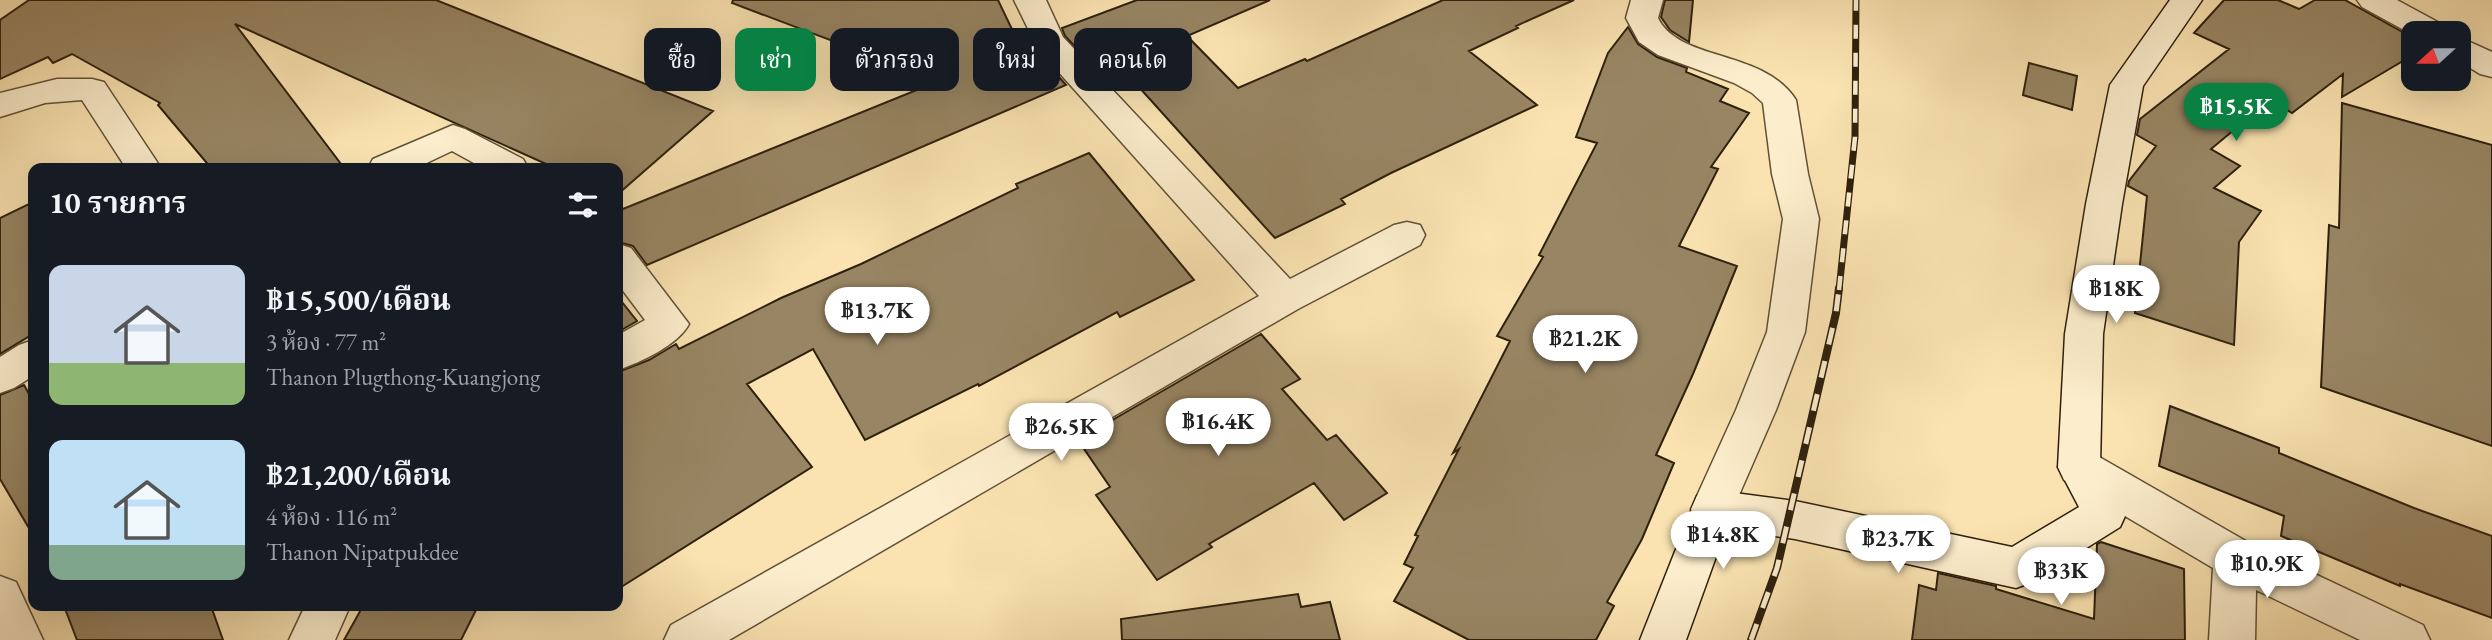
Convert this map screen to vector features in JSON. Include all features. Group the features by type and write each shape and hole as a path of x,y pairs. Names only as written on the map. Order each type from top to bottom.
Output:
{"street":[{"path":"1030,0 1049,42 1285,299"},
{"path":"1647,0 1642,19 1650,35 1669,48 1746,75 1764,85 1779,100 1790,174 1801,219 1786,332 1756,410 1712,509 1663,640"},
{"path":"1712,509 1795,520 2016,568 2105,514 2079,467 2084,334 2104,204 2127,85 2186,0"},
{"path":"2373,0 2412,21"},
{"path":"2471,54 2492,66"},
{"path":"0,106 16,99 67,88 92,90 141,163"},
{"path":"396,163 453,137 502,163"},
{"path":"687,640 1285,299 1407,235"},
{"path":"623,264 670,324 623,351"},
{"path":"0,377 28,359"},
{"path":"2079,467 2235,558 2407,640"},
{"path":"2232,640 2235,558"},
{"path":"0,596 20,640"},
{"path":"312,640 326,611"}],"building":[{"path":"29,0 436,0 644,83 644,91 663,91 713,111 623,190 623,163 544,163 235,24 340,163 207,163 158,105 160,103 72,54 53,63 48,57 0,79 0,20"},
{"path":"733,0 998,0 1011,28 973,28 973,91 1052,91 647,265 633,246 623,243 623,209 914,91 959,91 959,28 830,28 830,40 816,35 816,28 798,28 732,3"},
{"path":"1137,0 1270,0 1192,34 1192,28 1074,28 1074,46 1062,28"},
{"path":"1443,0 1574,0 1469,51 1537,105 1391,173 1341,199 1345,204 1275,238 1143,91 1192,91 1192,41 1238,88 1305,59 1307,61"},
{"path":"1665,0 1693,0 1689,42 1670,30 1661,17"},
{"path":"2224,0 2278,0 2299,9 2315,0 2345,0 2401,31 2401,62 2342,97 2343,74 2292,113 2270,100 2211,149 2240,166 2214,188 2261,211 2239,242 2234,345 2135,313 2147,196 2128,186 2156,146 2137,135 2140,119 2229,49 2194,33"},
{"path":"1628,27 1638,44 1657,57 1687,68 1686,72 1728,89 1720,101 1749,113 1711,167 1718,169 1679,246 1737,266 1693,374 1656,455 1674,463 1642,539 1607,602 1614,606 1596,640 1469,640 1394,601 1413,568 1404,564 1418,536 1415,535 1510,341 1497,336 1543,257 1539,255 1597,143 1576,137 1608,53"},
{"path":"2029,63 2077,76 2072,110 2023,95"},
{"path":"2342,103 2492,145 2492,446 2321,387 2329,225 2339,228"},
{"path":"1089,153 1194,280 1120,317 1117,312 979,386 978,384 865,440 813,349 747,384 812,467 623,586 623,370 649,360 676,344 679,349 781,298 861,264 1018,188 1016,184"},
{"path":"28,204 28,337 0,354 0,218"},
{"path":"623,303 637,321 623,329"},
{"path":"1261,334 1300,379 1282,389 1327,440 1336,435 1387,493 1344,520 1314,483 1209,544 1212,547 1157,580 1096,495 1110,487 1078,440"},
{"path":"24,385 28,392 28,527 0,479 0,395"},
{"path":"2170,406 2279,448 2279,453 2414,508 2492,536 2492,618 2400,586 2281,536 2284,516 2159,466"},
{"path":"2101,542 2184,569 2185,640 1912,640 1919,585 1936,590 1938,573 1996,586 1996,589 2094,619 2097,544"},
{"path":"1298,594 1301,607 1330,602 1340,640 1122,640 1121,619"},
{"path":"66,611 213,611 223,640 77,640"},
{"path":"360,611 476,611 461,640 344,640"}],"railway":[{"path":"1839,290 1855,137 1856,0"},
{"path":"1751,640 1777,568 1836,313 1839,288"}]}
